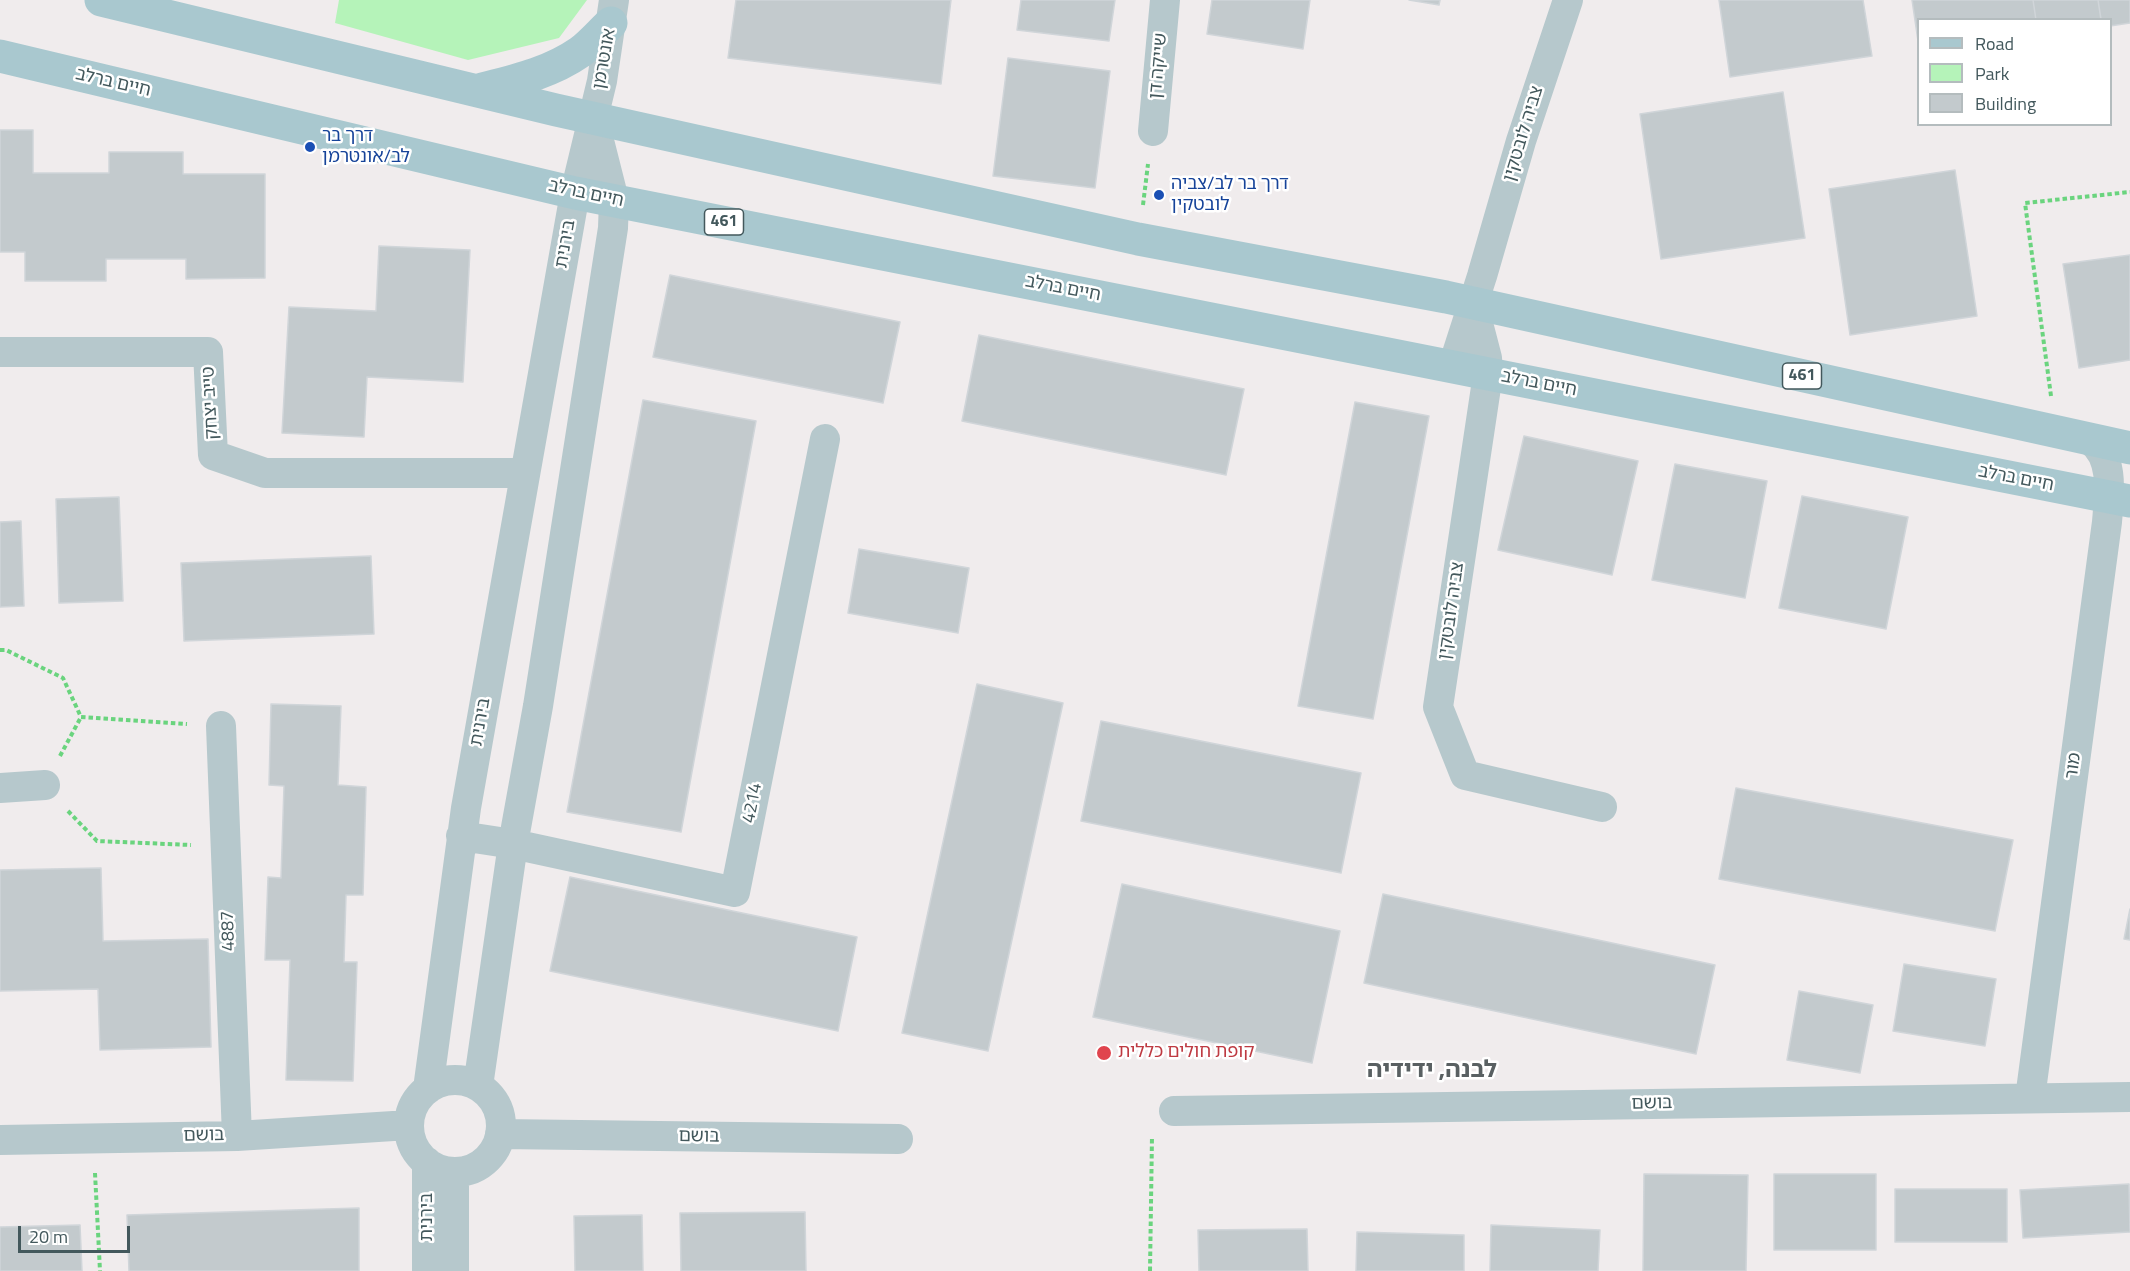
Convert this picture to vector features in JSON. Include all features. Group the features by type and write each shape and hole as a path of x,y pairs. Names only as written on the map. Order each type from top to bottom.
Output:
{"main road":[{"name":"461","path":"101,0 593,119 1138,240 1473,304 2130,448"},
{"path":"475,91 528,77 558,65 581,51 613,11"},
{"name":"חיים ברלב","path":"0,56 575,193 2119,499"}],"street":[{"name":"שייקה דן","path":"1153,131 1165,0"},
{"name":"צביה לובטקין","path":"1453,366 1521,141 1568,0"},
{"name":"אונטרמן","path":"593,119 602,81 613,11"},
{"name":"בירנית","path":"428,1089 461,837 575,193 593,119"},
{"path":"478,1086 513,844 540,694 611,239 614,200 593,119"},
{"name":"צביה לובטקין","path":"1473,304 1487,358 1488,374 1438,708 1465,775 1602,807"},
{"name":"טייב יצחק","path":"0,352 208,352 213,455 265,472 525,472"},
{"name":"4214","path":"461,837 513,844 735,892 825,439"},
{"name":"מור","path":"2030,1098 2119,499 2108,476 2106,463 2098,445 2090,440"},
{"name":"4887","path":"221,726 237,1136"},
{"path":"0,788 45,785"},
{"path":"453,1080 465,1081 478,1086 494,1102 498,1112 500,1134 489,1157 473,1168 440,1167 417,1152 410,1139 409,1125 411,1111 418,1099 428,1089 453,1080"},
{"name":"בושם","path":"1174,1111 2130,1097"},
{"name":"בושם","path":"0,1140 237,1136 409,1125"},
{"name":"בושם","path":"500,1134 898,1139"},
{"name":"בירנית","path":"428,1271 440,1167"},
{"name":"בירנית","path":"440,1167 454,1271"}],"path":[{"path":"1138,240 1153,131"},
{"path":"2056,432 2025,203 2130,192"},
{"path":"0,650 6,650 63,678 81,717"},
{"path":"81,717 221,726"},
{"path":"81,717 45,785 97,842 226,846"},
{"path":"1150,1271 1152,1133 1174,1111"},
{"path":"93,1138 100,1271"}],"green space":[{"path":"339,0 587,0 559,38 468,60 335,23"}],"building":[{"path":"736,0 951,0 941,84 728,58"},
{"path":"1021,0 1115,0 1109,41 1017,30"},
{"path":"1212,0 1310,0 1303,49 1207,34"},
{"path":"1409,0 1440,0 1439,5"},
{"path":"1719,0 1863,0 1872,56 1730,77"},
{"path":"1912,0 2033,0 2036,18 1917,18 1917,34"},
{"path":"2033,0 2098,0 2101,18 2036,18"},
{"path":"2098,0 2130,0 2130,23 2112,26 2112,18 2101,18"},
{"path":"1008,58 1110,71 1095,188 993,176"},
{"path":"1783,92 1805,238 1661,259 1640,114"},
{"path":"0,130 33,130 33,173 109,173 109,152 183,152 183,174 265,174 265,278 186,279 186,259 106,259 106,281 25,281 25,252 0,252"},
{"path":"1955,170 1977,316 1850,335 1829,189"},
{"path":"379,246 470,250 463,382 367,377 364,437 282,433 289,307 376,311"},
{"path":"2130,255 2130,360 2079,368 2063,264"},
{"path":"670,275 900,322 883,403 653,357"},
{"path":"979,335 1244,389 1226,475 962,421"},
{"path":"643,400 756,421 681,832 567,812"},
{"path":"1355,402 1429,416 1373,719 1298,706"},
{"path":"1524,436 1638,461 1612,575 1498,550"},
{"path":"1675,464 1767,481 1745,598 1652,580"},
{"path":"1802,496 1908,517 1886,629 1779,608"},
{"path":"119,497 123,601 59,603 56,499"},
{"path":"21,521 24,606 0,607 0,522"},
{"path":"859,549 969,568 958,633 848,613"},
{"path":"371,556 374,634 184,641 181,563"},
{"path":"977,684 1063,703 988,1051 902,1033"},
{"path":"271,704 341,706 338,785 366,787 363,895 346,895 344,962 357,962 353,1081 286,1080 290,960 265,960 268,877 281,878 284,786 269,785"},
{"path":"1101,721 1361,773 1341,873 1081,821"},
{"path":"1736,788 2013,840 1995,931 1719,879"},
{"path":"101,868 103,941 208,939 211,1047 100,1050 98,989 0,991 0,870"},
{"path":"570,877 857,937 838,1031 550,971"},
{"path":"1122,884 1340,931 1312,1063 1093,1017"},
{"path":"1383,894 1715,965 1696,1054 1364,983"},
{"path":"2130,909 2130,940 2124,939"},
{"path":"1904,964 1996,979 1985,1046 1893,1031"},
{"path":"1799,991 1873,1005 1860,1073 1787,1060"},
{"path":"1644,1174 1748,1175 1746,1271 1643,1271"},
{"path":"1774,1174 1876,1174 1876,1250 1774,1250"},
{"path":"2129,1184 2130,1232 2023,1238 2020,1190"},
{"path":"1895,1189 2007,1189 2007,1242 1895,1242"},
{"path":"359,1208 359,1271 129,1271 127,1215"},
{"path":"805,1212 806,1271 681,1271 680,1213"},
{"path":"642,1215 643,1271 575,1271 574,1216"},
{"path":"80,1225 82,1271 0,1271 0,1227"},
{"path":"1491,1225 1600,1230 1598,1271 1490,1271"},
{"path":"1307,1229 1308,1271 1199,1271 1198,1230"},
{"path":"1357,1232 1464,1235 1464,1271 1356,1271"}],"place":[{"name":"דרך בר לב/אונטרמן","path":"310,147"},
{"name":"דרך בר לב/צביה לובטקין","path":"1159,195"},
{"name":"קופת חולים כללית","path":"1104,1053"}],"district":[{"name":"לבנה, ידידיה","path":"1432,1071"}]}
